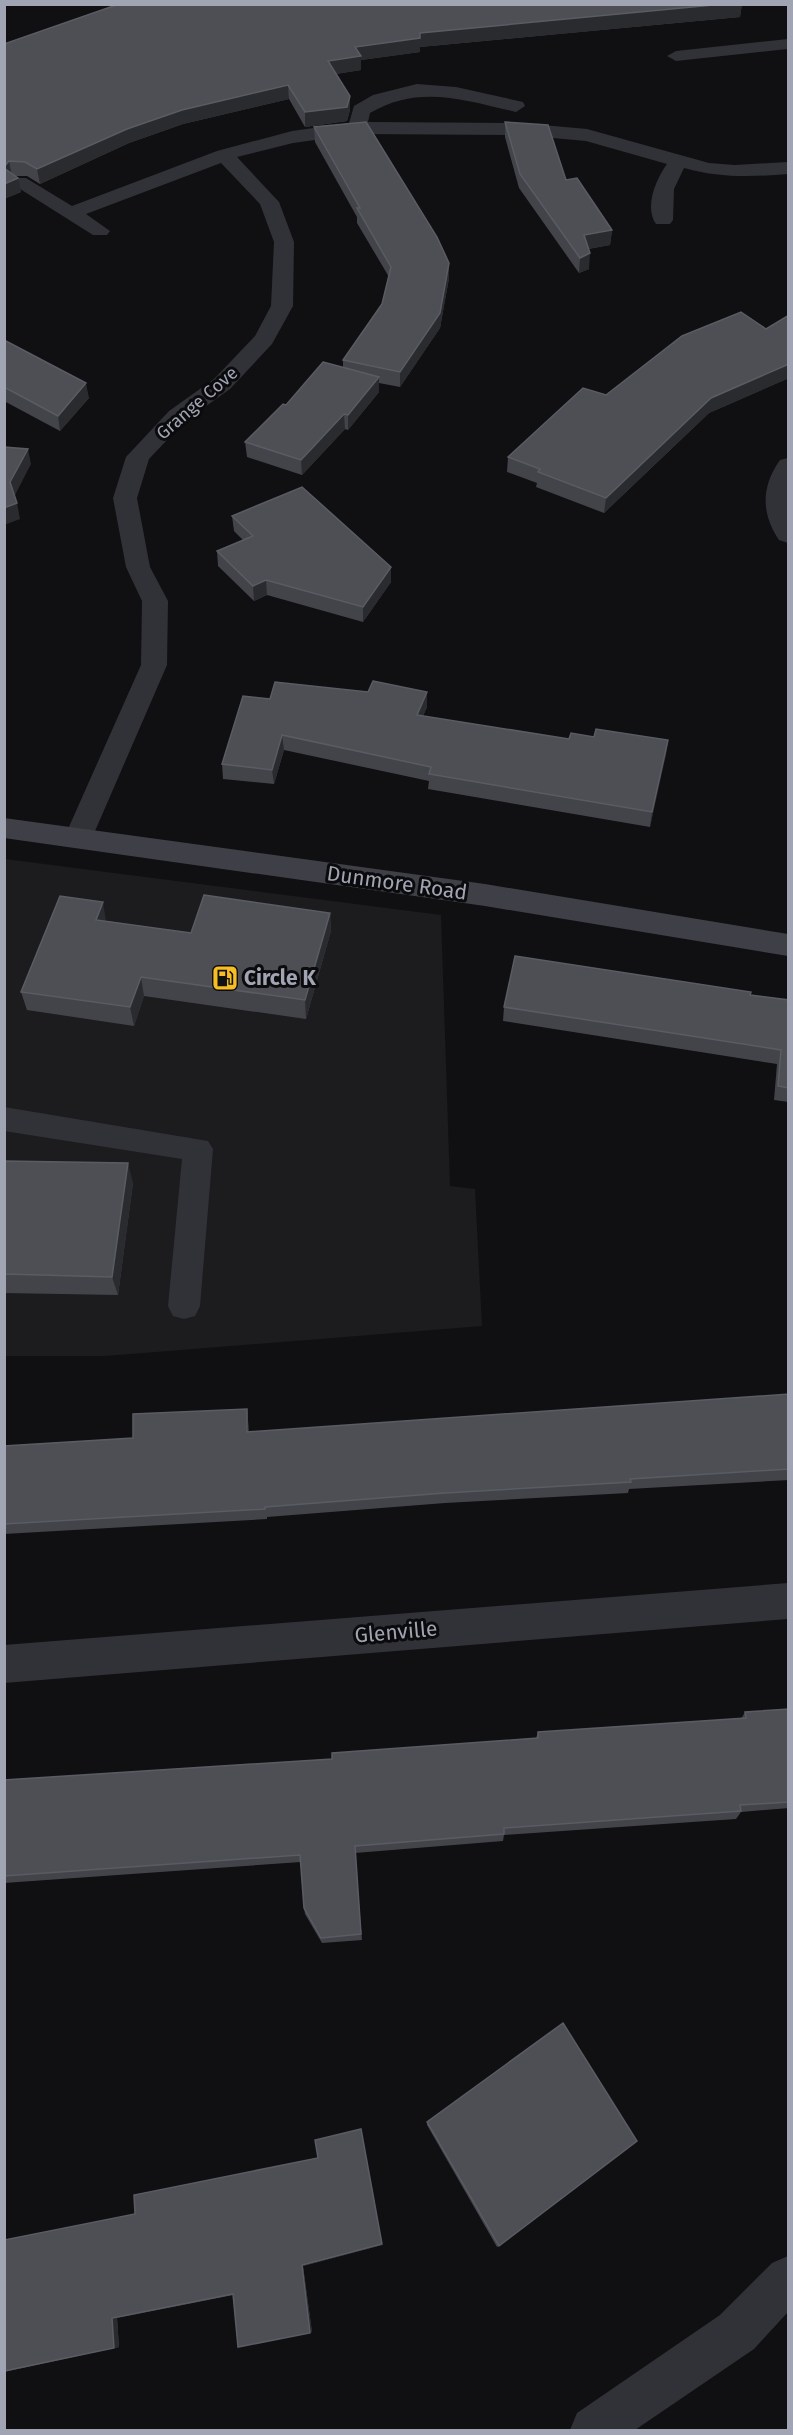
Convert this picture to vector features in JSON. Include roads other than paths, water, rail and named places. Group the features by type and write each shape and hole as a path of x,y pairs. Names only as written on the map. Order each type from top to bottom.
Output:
{"main road":[{"name":"Dunmore Road","path":"4,828 462,892 789,945"}],"street":[{"path":"676,56 789,44"},
{"path":"358,128 361,110 379,97 411,88 448,92 516,106"},
{"path":"71,213 224,154 292,137 358,128 520,129 576,134 645,151 678,162 735,171 789,168"},
{"name":"Grange Cove","path":"78,838 154,666 155,601 138,567 125,498 138,457 177,416 222,384 264,339 282,306 285,276 284,242 269,202 224,154"},
{"path":"663,220 661,197 665,179 678,162"},
{"path":"19,182 100,231"},
{"path":"789,465 778,479 777,517 789,535"},
{"name":"Glenville","path":"4,1664 789,1601"},
{"path":"594,2430 737,2332 789,2279"}],"lane":[{"path":"4,1119 198,1149 184,1306"}],"place":[{"name":"Circle K","path":"225,978"}]}
